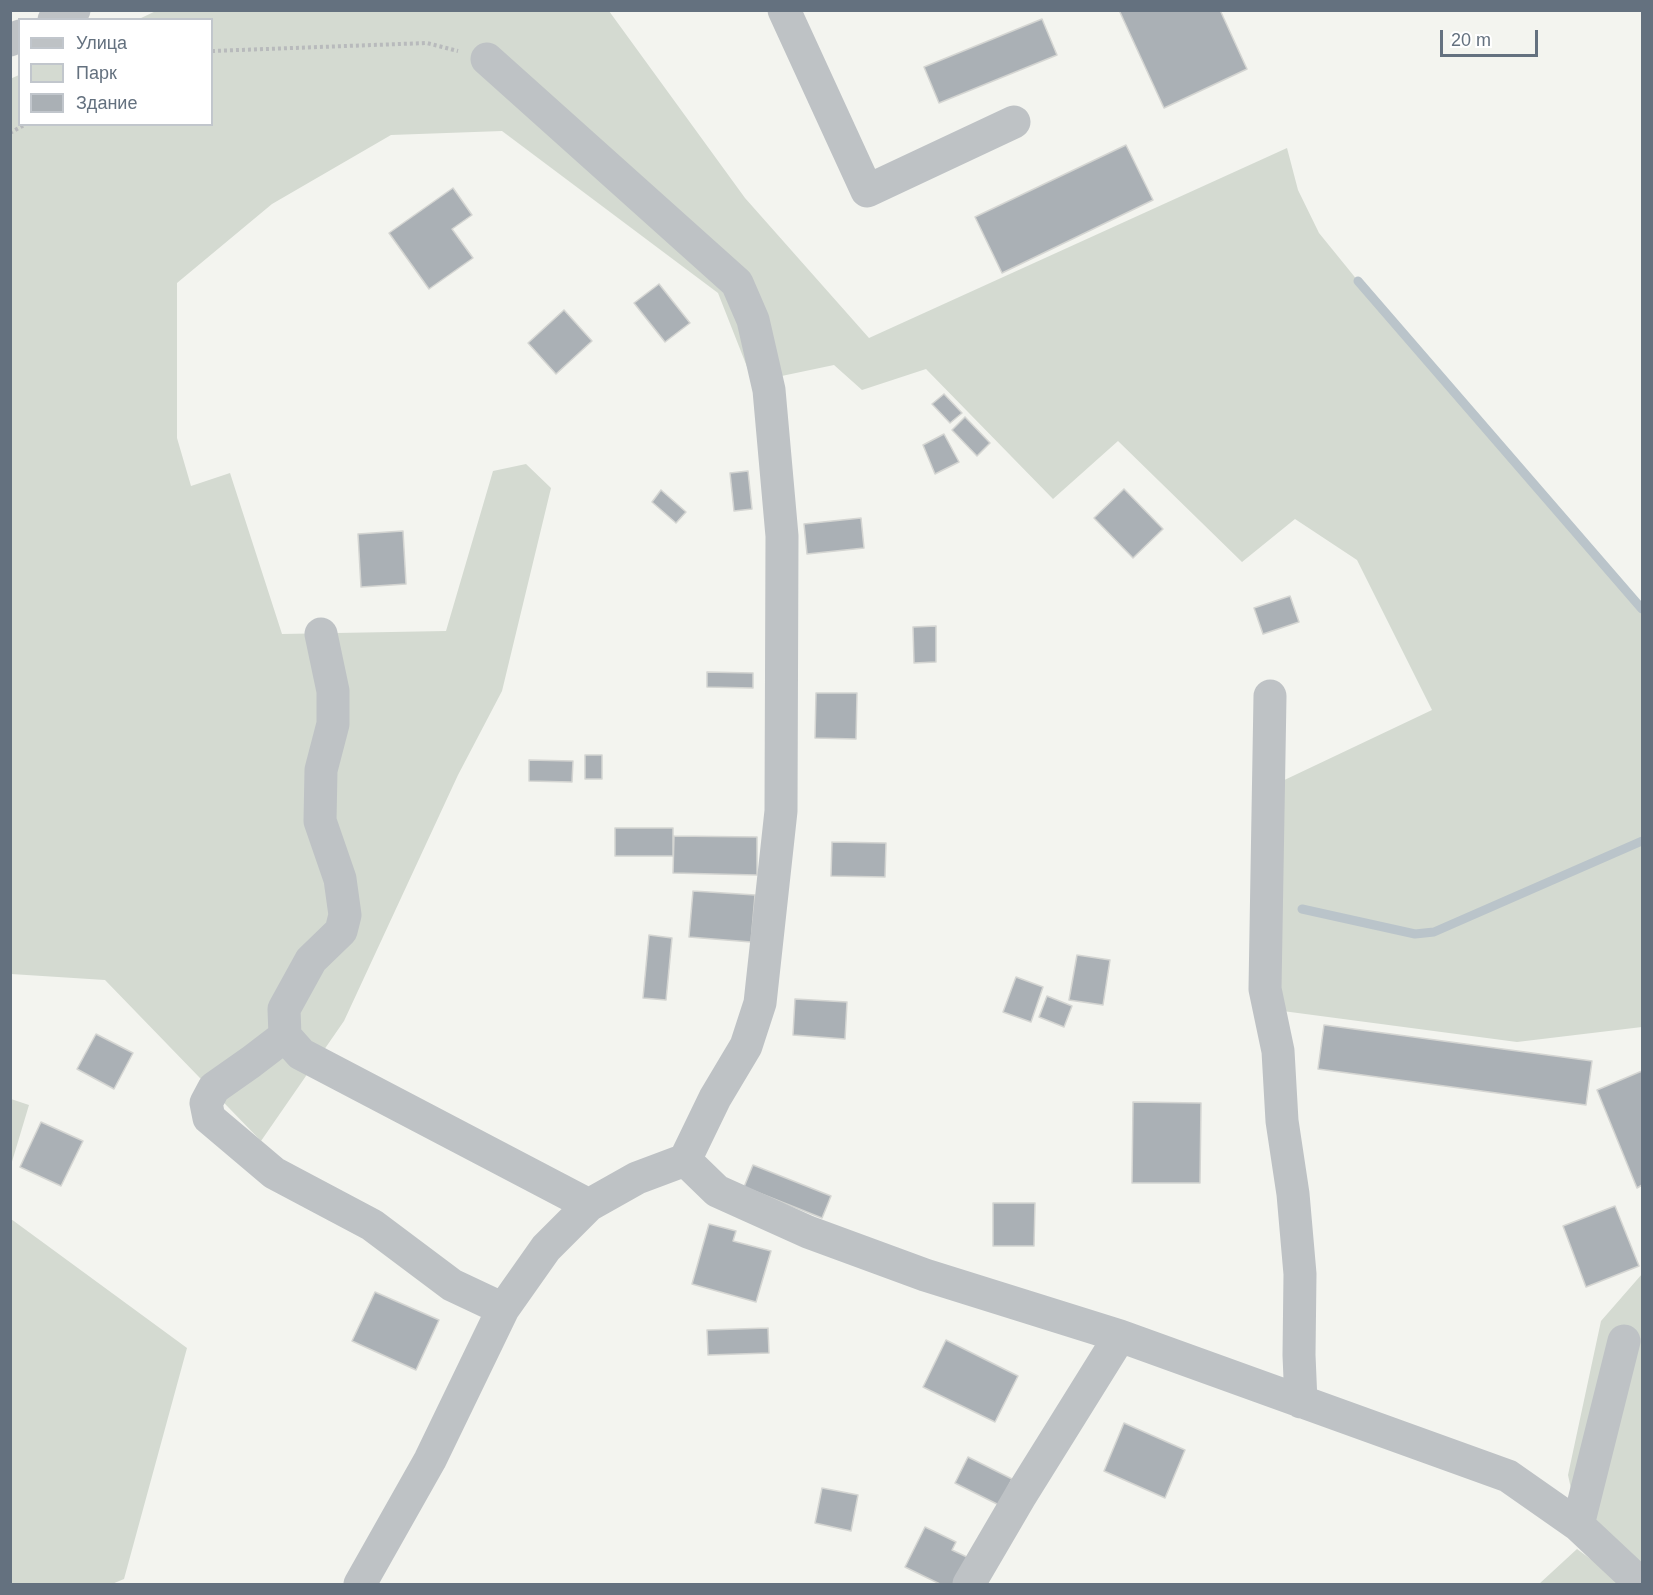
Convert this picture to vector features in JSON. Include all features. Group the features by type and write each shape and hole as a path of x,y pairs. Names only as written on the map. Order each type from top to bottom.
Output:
{"street":[{"path":"58,18 74,10"},
{"path":"784,10 867,191 1014,122"},
{"path":"360,1584 430,1460 503,1310 546,1248 589,1205 637,1178 685,1160 715,1098 746,1046 760,1003 781,799 782,536 769,390 753,320 737,283 488,59"},
{"path":"321,634 333,691 333,724 321,770 320,821 340,879 345,915 340,931 311,960 284,1009 285,1036 301,1054 589,1205"},
{"path":"1270,696 1265,989 1278,1051 1282,1121 1293,1194 1300,1274 1301,1402"},
{"path":"285,1036 214,1088 206,1103 209,1118 274,1173 372,1225 453,1285 503,1310"},
{"path":"685,1160 717,1191 808,1232 925,1275 1120,1336 1508,1476 1578,1525 1641,1584"},
{"path":"969,1584 1021,1495 1120,1336"},
{"path":"1578,1525 1624,1341"}],"path":[{"path":"213,51 427,44 488,59"}],"green space":[{"path":"158,10 609,11 745,198 869,338 1287,148 1298,190 1319,233 1642,609 1642,1027 1517,1042 1260,1008 1257,793 1432,710 1357,560 1295,519 1242,562 1118,441 1053,499 926,369 862,390 834,365 753,382 718,293 502,131 391,135 272,204 177,283 177,438 191,486 230,473 282,634 446,631 493,471 526,464 551,488 502,691 458,775 344,1021 261,1141 105,980 11,974 10,79 18,75 18,126 213,126 213,18 141,18"},
{"path":"10,1099 29,1105 11,1165"},
{"path":"11,1219 187,1348 124,1579 112,1584 11,1584"},
{"path":"1642,1274 1642,1567 1573,1498 1568,1475 1601,1321"},
{"path":"1577,1549 1615,1577 1621,1584 1539,1584"}],"building":[{"path":"1119,10 1220,10 1247,69 1164,108"},
{"path":"1042,19 1057,55 939,103 924,67"},
{"path":"1126,145 1153,200 1002,273 975,217"},
{"path":"453,188 472,215 452,229 473,258 429,289 389,233"},
{"path":"659,284 690,323 665,342 634,303"},
{"path":"564,310 592,341 556,374 528,343"},
{"path":"944,394 962,413 950,423 932,404"},
{"path":"965,417 990,443 977,456 952,430"},
{"path":"944,434 959,462 935,474 923,445"},
{"path":"748,471 752,509 734,511 730,473"},
{"path":"1124,489 1163,529 1133,558 1094,518"},
{"path":"661,490 686,512 676,523 652,502"},
{"path":"861,518 864,548 807,554 804,524"},
{"path":"403,531 406,584 361,587 358,534"},
{"path":"1290,596 1299,622 1263,634 1254,608"},
{"path":"936,626 936,662 914,663 913,627"},
{"path":"707,672 753,673 753,688 707,687"},
{"path":"816,693 857,693 856,739 815,738"},
{"path":"585,755 602,755 602,779 585,779"},
{"path":"529,760 573,761 572,782 529,781"},
{"path":"615,828 673,828 673,856 615,856"},
{"path":"674,836 757,837 757,875 673,873"},
{"path":"832,842 886,843 885,877 831,876"},
{"path":"693,891 755,895 751,942 689,937"},
{"path":"649,935 672,938 666,1000 643,998"},
{"path":"1077,955 1110,960 1103,1005 1069,1000"},
{"path":"1016,977 1043,987 1031,1022 1003,1012"},
{"path":"1047,996 1072,1006 1064,1027 1039,1017"},
{"path":"795,999 847,1002 845,1039 793,1035"},
{"path":"1324,1025 1592,1061 1586,1105 1318,1069"},
{"path":"96,1034 133,1053 114,1089 77,1069"},
{"path":"1642,1071 1642,1185 1637,1188 1597,1090"},
{"path":"1133,1102 1201,1103 1200,1183 1132,1183"},
{"path":"41,1122 83,1141 61,1186 20,1167"},
{"path":"753,1165 831,1196 822,1218 744,1187"},
{"path":"993,1203 1035,1203 1034,1246 993,1246"},
{"path":"1615,1206 1639,1266 1586,1287 1563,1226"},
{"path":"709,1224 736,1231 733,1241 771,1251 756,1302 692,1284"},
{"path":"375,1292 439,1320 416,1370 352,1341"},
{"path":"768,1328 769,1353 708,1355 707,1330"},
{"path":"946,1340 1018,1376 995,1422 923,1387"},
{"path":"1124,1423 1185,1450 1165,1498 1104,1471"},
{"path":"968,1457 1012,1479 999,1505 955,1483"},
{"path":"822,1488 858,1495 851,1531 815,1523"},
{"path":"925,1527 956,1542 952,1550 969,1558 955,1584 940,1584 905,1567"}],"waterway":[{"path":"1358,281 1642,609"},
{"path":"1302,909 1415,934 1434,932 1642,841"}]}
